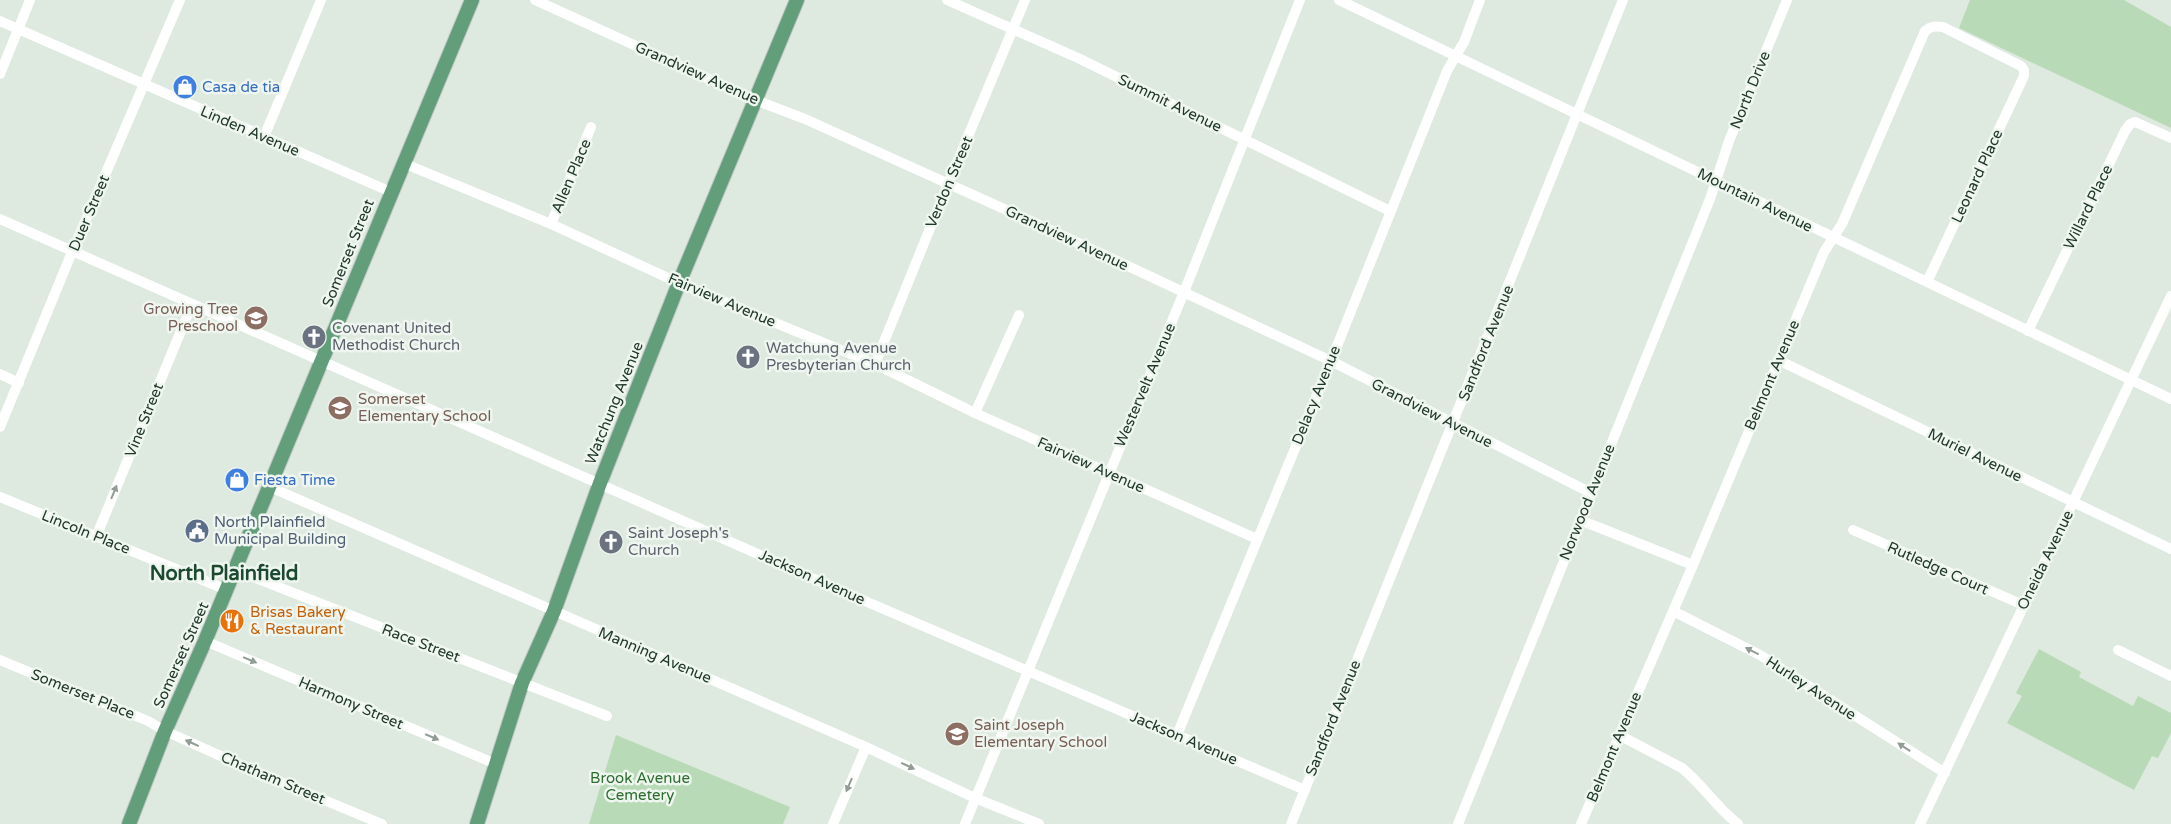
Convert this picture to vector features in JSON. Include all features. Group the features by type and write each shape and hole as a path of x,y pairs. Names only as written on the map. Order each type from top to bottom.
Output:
{"main road":[{"name":"Somerset Street","path":"129,824 165,731 206,641 472,0"},
{"name":"Watchung Avenue","path":"477,824 522,683 554,611 600,483 679,283 797,0"}],"street":[{"path":"0,74 30,0"},
{"name":"Duer Street","path":"0,427 72,252 180,0"},
{"path":"264,137 321,0"},
{"name":"Grandview Avenue","path":"535,0 755,100 805,119 1184,292 1331,362 1591,493"},
{"name":"Summit Avenue","path":"947,0 1014,29 1244,138 1390,211"},
{"name":"Verdon Street","path":"875,364 948,184 1026,0"},
{"name":"Westervelt Avenue","path":"964,824 1184,292 1300,0"},
{"name":"Mountain Avenue","path":"1339,0 2171,399"},
{"name":"Delacy Avenue","path":"1177,734 1331,362 1447,71 1464,42 1480,0"},
{"name":"Sandford Avenue","path":"1291,824 1624,0"},
{"name":"North Drive","path":"1715,180 1787,0"},
{"name":"Linden Avenue","path":"0,21 391,192"},
{"name":"Belmont Avenue","path":"1581,824 1693,565 1824,252 1842,224 1925,31 1930,27 1943,27 2021,66 2024,70"},
{"name":"Leonard Place","path":"1927,282 2024,76 2024,70"},
{"name":"Willard Place","path":"2028,331 2130,124 2135,122 2171,138"},
{"name":"Allen Place","path":"551,224 591,127"},
{"name":"Fairview Avenue","path":"404,163 551,224 679,283 875,364 975,413 1257,539"},
{"name":"Norwood Avenue","path":"1458,824 1710,199 1715,180"},
{"name":"Jackson Avenue","path":"0,219 837,589 1305,790"},
{"name":"Oneida Avenue","path":"1920,824 2171,296"},
{"name":"Vine Street","path":"96,537 192,304"},
{"path":"975,413 1018,315"},
{"name":"Muriel Avenue","path":"1778,360 2171,549"},
{"path":"0,374 19,383"},
{"name":"Manning Avenue","path":"270,487 866,747 975,798 1039,824"},
{"name":"Lincoln Place","path":"0,497 227,590"},
{"path":"1580,520 1693,565"},
{"name":"Rutledge Court","path":"1853,530 2024,605"},
{"name":"Race Street","path":"235,570 607,716"},
{"name":"Hurley Avenue","path":"1673,611 1760,655 1945,773"},
{"name":"Harmony Street","path":"206,641 496,764"},
{"path":"2118,650 2171,676"},
{"name":"Somerset Place","path":"0,660 148,720 165,731"},
{"name":"Chatham Street","path":"165,731 382,824"},
{"path":"1619,735 1682,768 1691,775 1719,808 1738,824"},
{"path":"833,824 866,747"}],"green space":[{"path":"1970,0 2124,0 2171,27 2171,128 1959,28"},
{"path":"2039,649 2081,672 2079,677 2133,706 2138,696 2171,713 2171,733 2158,758 2152,756 2134,790 2007,723 2022,696 2016,693"},
{"name":"Brook Avenue Cemetery","path":"616,735 790,807 783,824 589,824"}],"place":[{"name":"Casa de tia","path":"185,87"},
{"name":"Growing Tree Preschool","path":"256,318"},
{"name":"Covenant United Methodist Church","path":"314,337"},
{"name":"Watchung Avenue Presbyterian Church","path":"748,357"},
{"name":"Somerset Elementary School","path":"340,408"},
{"name":"Fiesta Time","path":"237,480"},
{"name":"North Plainfield Municipal Building","path":"197,531"},
{"name":"Saint Joseph's Church","path":"611,542"},
{"name":"Brisas Bakery & Restaurant","path":"232,621"},
{"name":"Saint Joseph Elementary School","path":"957,734"}],"district":[{"name":"North Plainfield","path":"224,574"}]}
